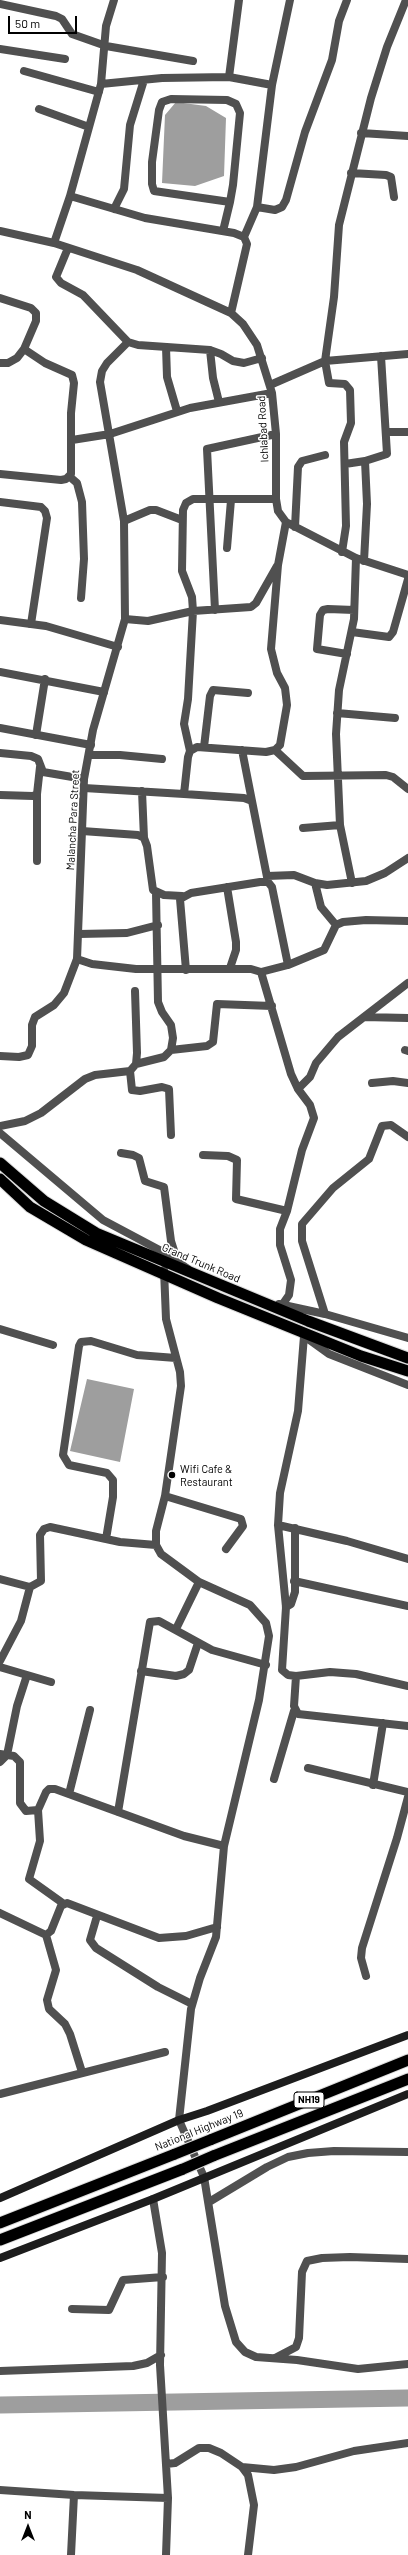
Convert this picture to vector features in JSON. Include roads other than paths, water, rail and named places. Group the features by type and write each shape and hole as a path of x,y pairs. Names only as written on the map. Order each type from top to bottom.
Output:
{"highway":[{"name":"Grand Trunk Road","path":"0,1163 23,1185 67,1216 96,1232 254,1299 366,1344 408,1358"},
{"path":"0,1179 30,1207 48,1219 86,1240 163,1276 361,1356 408,1371"},
{"name":"National Highway 19","path":"0,2223 408,2060"},
{"name":"NH19","path":"0,2240 408,2079"}],"main road":[{"path":"0,2198 179,2120 207,2112 408,2035"},
{"path":"0,2258 153,2199 204,2176 408,2094"}],"street":[{"path":"54,243 70,196 100,88 106,46 106,26 114,0"},
{"path":"229,77 239,0"},
{"path":"231,313 247,244 244,237 257,207 272,85 290,0"},
{"path":"257,207 275,210 282,207 286,200 305,132 332,60 338,26 347,0"},
{"path":"342,552 346,526 344,436 351,423 350,390 345,384 329,383 325,362 334,298 339,225 361,133 387,47 406,0"},
{"path":"0,4 56,16 62,19 72,34 106,46 194,61"},
{"path":"0,49 65,59"},
{"path":"24,71 100,88 144,80 229,77 272,85"},
{"path":"114,209 125,183 130,125 144,80"},
{"path":"223,231 230,202 240,113 236,104 227,100 171,99 162,102 159,110 152,162 152,184 154,191 230,202"},
{"path":"39,109 89,127"},
{"path":"361,133 408,136"},
{"path":"351,173 386,175 391,178 394,197"},
{"path":"70,196 145,218 223,231 244,237"},
{"name":"Ichlabad Road","path":"0,231 54,243 137,270 231,313 243,324 262,358 271,389 276,434 276,499 278,511 286,522"},
{"path":"68,248 56,277 61,283 83,295 128,342 138,345 210,350 233,361 244,363 262,358"},
{"path":"0,298 31,308 36,313 36,321 24,349 16,358 8,363 0,363"},
{"name":"Malancha Para Street","path":"0,1056 19,1057 28,1055 32,1046 32,1025 35,1017 54,1005 64,993 77,959 84,779 104,692 125,619 124,521 100,382 102,371 128,342"},
{"path":"166,347 167,377 177,411"},
{"path":"24,349 44,363 72,375 74,383 71,413 72,440 70,477"},
{"path":"210,350 213,378 219,402"},
{"path":"72,440 110,434 177,411 271,389 297,374 325,362 408,354"},
{"path":"345,464 366,461 387,454 381,356"},
{"path":"386,432 408,432"},
{"path":"215,610 207,449 276,434"},
{"path":"295,527 298,468 302,461 325,455"},
{"path":"352,883 340,825 337,712 352,632 367,504 366,461"},
{"path":"0,474 61,480 70,477"},
{"path":"70,477 77,483 82,502 84,558 81,598"},
{"path":"184,794 190,751 184,724 188,699 193,611 191,592 182,571 183,510 186,503 193,499 276,499"},
{"path":"227,548 231,500"},
{"path":"0,502 41,507 45,511 47,518 31,624"},
{"path":"124,521 150,510 156,510 182,520"},
{"path":"275,750 280,745 283,736 287,705 285,688 278,673 271,649 278,565 286,522 360,560 408,575"},
{"path":"125,619 148,621 193,611 251,607 256,603 278,565"},
{"path":"352,632 389,637 393,632 408,579"},
{"path":"347,654 318,649 320,615 322,610 328,609 354,610"},
{"path":"0,620 31,624 118,647"},
{"path":"0,672 45,679 104,692"},
{"path":"36,735 45,679"},
{"path":"204,747 210,696 213,690 248,693"},
{"path":"337,712 395,718"},
{"path":"0,728 91,744"},
{"path":"190,751 197,747 242,750 275,750 303,776 386,774 393,777 408,789"},
{"path":"242,750 268,879 272,887 288,965"},
{"path":"0,753 31,756 38,759 43,772 84,779"},
{"path":"89,755 120,755 162,759"},
{"path":"37,861 37,794 40,767"},
{"path":"84,788 244,798 252,801"},
{"path":"0,1126 25,1121 41,1113 85,1079 95,1075 130,1071 136,1064 164,1057 171,1050 173,1038 171,1025 162,1012 158,1002 158,925 156,893 152,887 147,846 144,838 142,791"},
{"path":"0,795 33,796 37,794"},
{"path":"303,828 340,825"},
{"path":"82,831 138,835 144,838"},
{"path":"156,893 182,896 294,875 315,883 327,885 352,883 366,881 386,873 408,858"},
{"path":"315,883 321,907 336,925"},
{"path":"227,887 236,942 234,958 230,968"},
{"path":"182,896 180,903 186,970"},
{"path":"77,959 92,964 158,970 230,968 251,969 261,972 288,965 324,950 336,925 343,922 366,920 408,921"},
{"path":"79,934 127,933 158,925"},
{"path":"261,972 298,1089 310,1105 314,1118 296,1170 288,1211 280,1236 291,1288 282,1305"},
{"path":"298,1089 310,1077 325,1050 408,983"},
{"path":"135,991 136,1064"},
{"path":"171,1050 207,1046 213,1042 217,1004 272,1006"},
{"path":"364,1017 408,1018"},
{"path":"130,1071 132,1090 140,1092 162,1087 169,1089 171,1136"},
{"path":"372,1083 393,1081 408,1083"},
{"path":"325,1314 302,1241 302,1224 333,1188 369,1159 382,1126 391,1125 408,1136"},
{"path":"0,1133 107,1222 177,1260 194,1274"},
{"path":"121,1152 139,1158 145,1181 164,1187 172,1241 177,1260"},
{"path":"203,1155 228,1156 237,1160 236,1199 288,1211"},
{"path":"165,1262 163,1276 166,1319 180,1372 180,1386 165,1496 156,1531 156,1545 165,1557 198,1582 250,1605 260,1613 266,1623 269,1636 260,1700 236,1787 224,1846 217,1927 212,1951 200,1978 192,2004 179,2120 204,2176 225,2306 236,2342 245,2352 256,2358 273,2358 358,2369 408,2364"},
{"path":"254,1299 325,1314 408,1338"},
{"path":"0,1328 53,1345"},
{"path":"293,1328 329,1354 408,1385"},
{"path":"304,1336 298,1411 280,1493 278,1525 286,1608 282,1670 288,1675 296,1676 343,1673 408,1686"},
{"path":"106,1539 113,1497 113,1480 107,1474 69,1465 63,1456 79,1346 81,1342 91,1341 137,1355 176,1358"},
{"path":"165,1496 241,1519 243,1526 226,1549"},
{"path":"278,1525 347,1541 408,1559"},
{"path":"0,1579 30,1587 41,1581 43,1575 40,1535 44,1529 59,1528 106,1539 156,1545"},
{"path":"286,1608 293,1599 294,1528"},
{"path":"294,1580 408,1606"},
{"path":"176,1629 198,1582"},
{"path":"0,1661 21,1621 30,1587"},
{"path":"118,1812 150,1622 159,1621 212,1650 266,1665"},
{"path":"141,1671 176,1676 184,1674 189,1670 198,1643"},
{"path":"0,1667 51,1682"},
{"path":"0,1762 4,1755 27,1675"},
{"path":"274,1779 294,1711 296,1676"},
{"path":"69,1794 90,1710"},
{"path":"294,1711 304,1715 408,1726"},
{"path":"373,1785 382,1723"},
{"path":"4,1755 14,1756 20,1762 19,1796 22,1808 32,1812 38,1810"},
{"path":"308,1768 373,1785 408,1792"},
{"path":"217,1927 186,1936 159,1938 64,1904 29,1879 40,1841 38,1810 49,1789 69,1794 184,1836 224,1846"},
{"path":"366,1976 361,1958 362,1948 397,1838 408,1797"},
{"path":"46,1934 51,1930 64,1904"},
{"path":"0,1913 46,1934 56,1970 47,2000 49,2009 64,2024 70,2034 82,2072"},
{"path":"97,1916 90,1940 96,1948 158,1987 192,2004"},
{"path":"0,2094 165,2052"},
{"path":"208,2202 267,2167 288,2157 308,2153 334,2151 408,2152"},
{"path":"153,2199 162,2253 163,2277 160,2365 168,2498 166,2555"},
{"path":"273,2358 296,2347 299,2338 302,2272 307,2261 343,2257 408,2259"},
{"path":"72,2309 109,2310 122,2280 163,2277"},
{"path":"0,2371 127,2366 147,2363 160,2356"},
{"path":"242,2467 274,2470 296,2467 354,2451 408,2443"},
{"path":"166,2464 175,2463 198,2448 209,2448 221,2452 242,2467 248,2475 254,2505 248,2555"},
{"path":"0,2490 74,2495 168,2498"},
{"path":"71,2555 74,2495"}],"waterway":[{"path":"0,2405 408,2398"}],"place":[{"name":"Wifi Cafe & Restaurant","path":"172,1475"}]}
